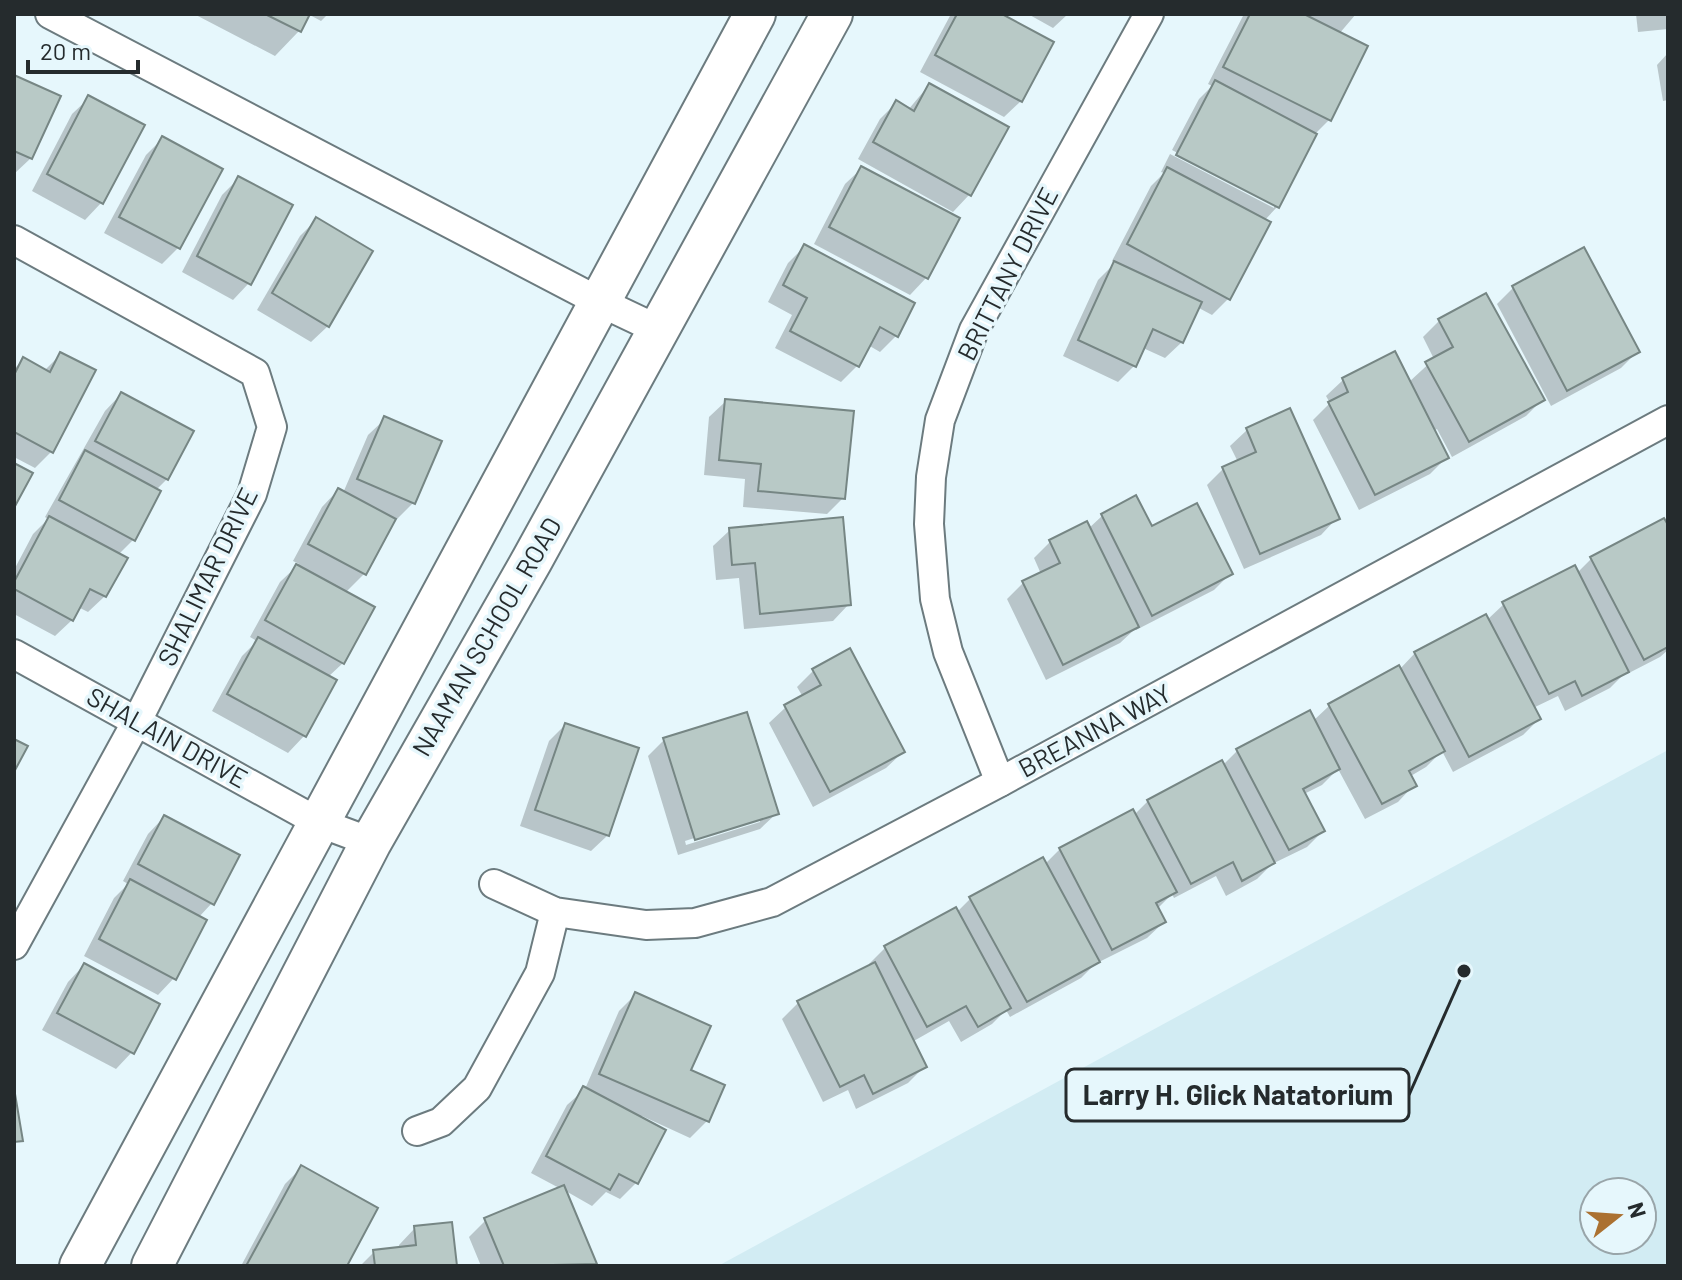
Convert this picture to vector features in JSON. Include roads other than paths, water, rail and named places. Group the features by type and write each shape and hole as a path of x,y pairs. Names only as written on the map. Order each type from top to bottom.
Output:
{"main road":[{"path":"80,1266 755,14"},
{"name":"NAAMAN SCHOOL ROAD","path":"152,1266 371,842 532,560 832,14"}],"street":[{"path":"50,14 659,330"},
{"name":"BRITTANY DRIVE","path":"1000,782 948,652 935,599 929,524 931,477 940,420 974,330 1149,14"},
{"name":"SHALIMAR DRIVE","path":"14,240 255,373 272,427 252,494 137,721 14,945"},
{"name":"BREANNA WAY","path":"494,884 555,912 646,925 695,923 772,902 1668,420"},
{"name":"SHALAIN DRIVE","path":"14,654 320,823"},
{"path":"320,823 371,842"},
{"path":"417,1131 441,1122 477,1088 540,973 555,912"}],"place":[{"name":"Larry H. Glick Natatorium","path":"1464,971"}]}
